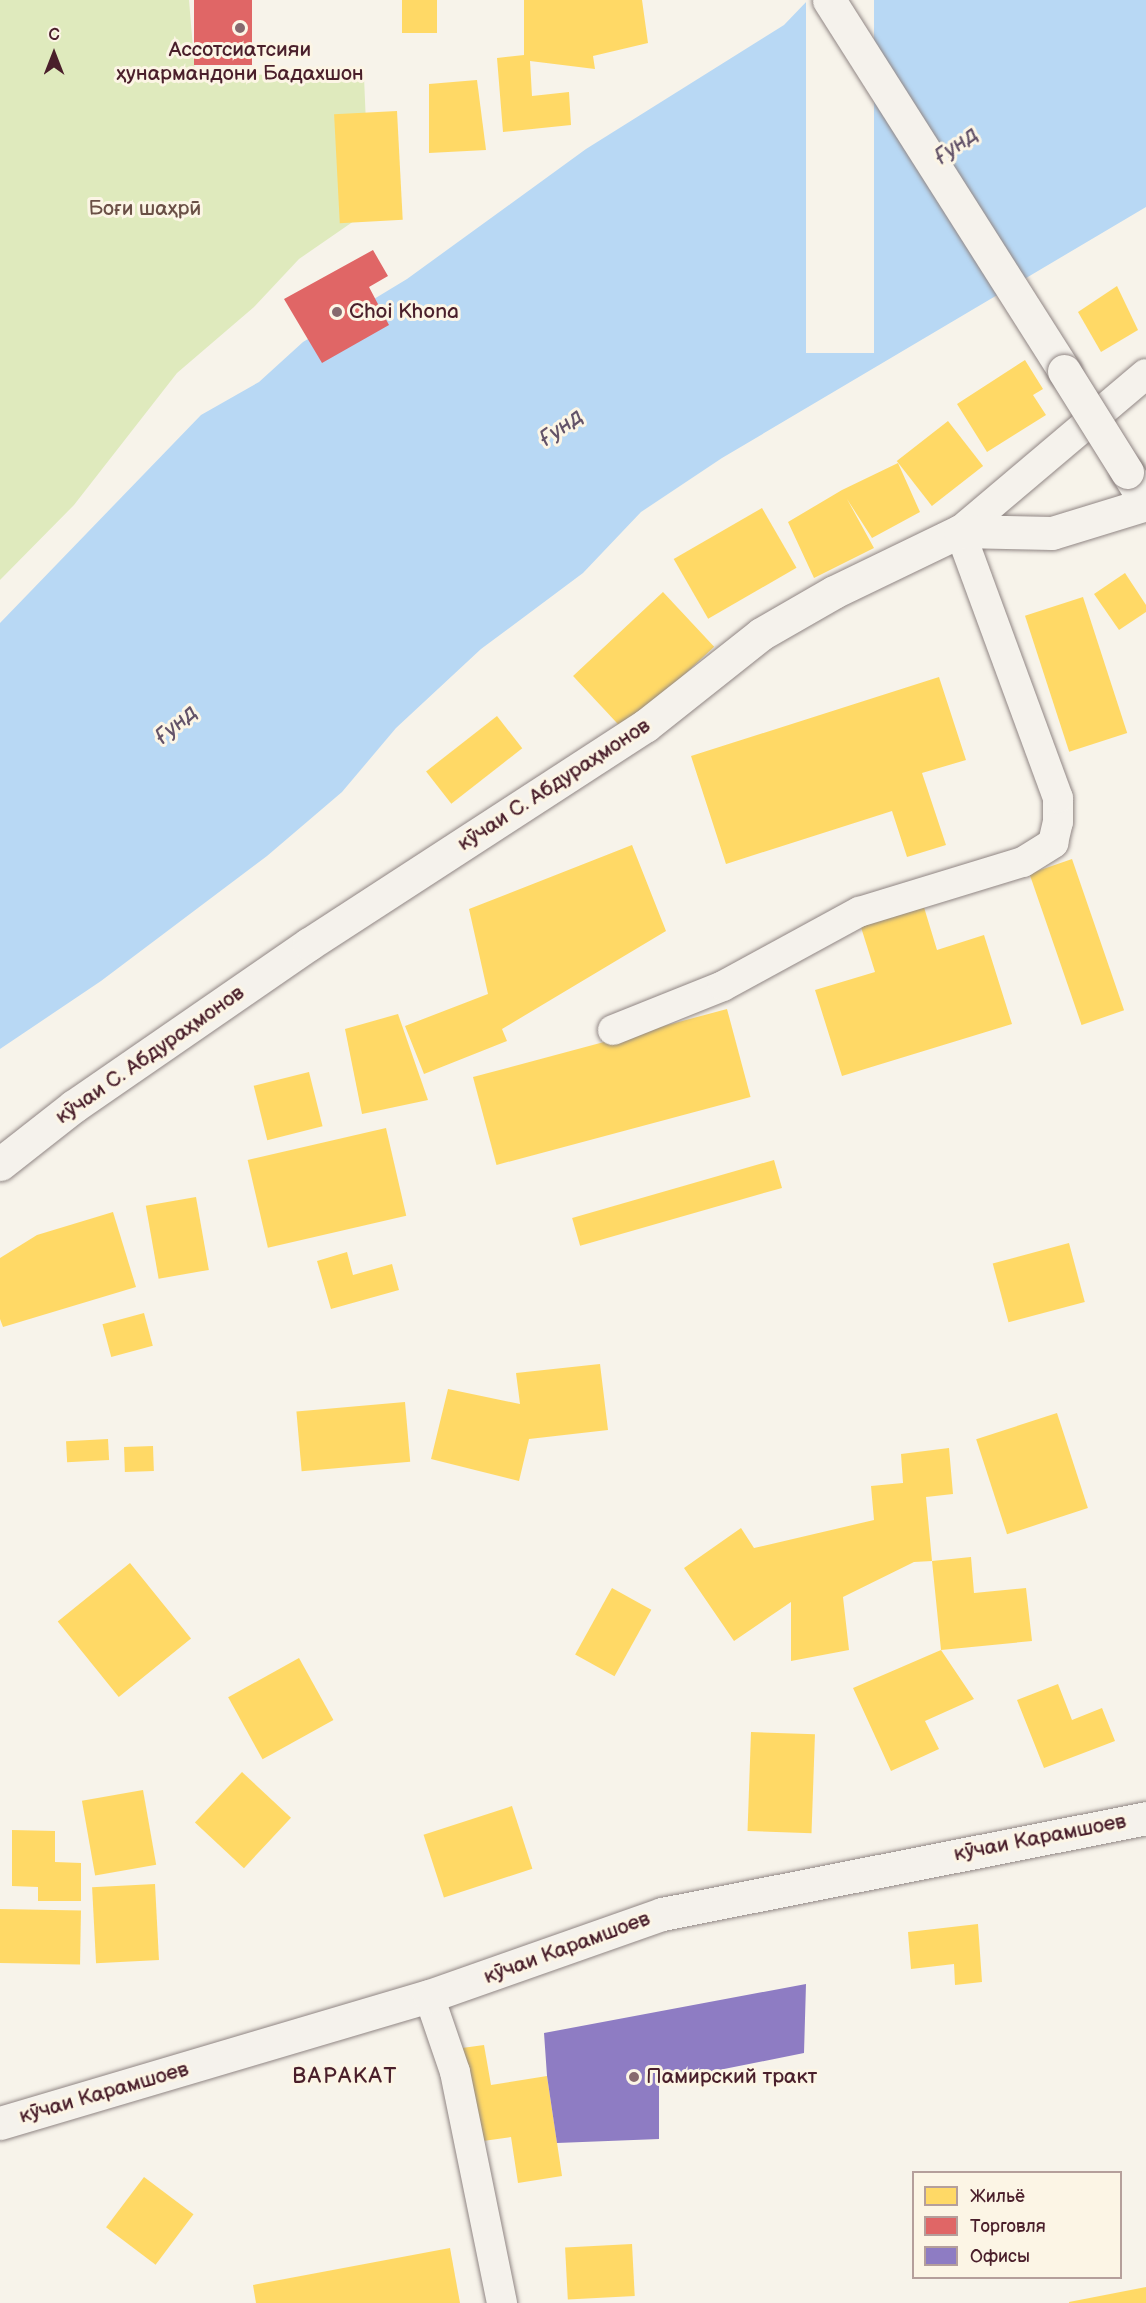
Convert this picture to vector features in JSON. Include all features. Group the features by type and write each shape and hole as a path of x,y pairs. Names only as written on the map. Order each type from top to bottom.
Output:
{"main road":[{"path":"829,0 1146,503"},
{"name":"кӯчаи С. Абдураҳмонов","path":"0,1164 74,1106 309,944 645,726 761,634 834,592 960,531 1052,533 1146,503"},
{"name":"кӯчаи Карамшоев","path":"0,2123 429,1996 662,1914 1146,1818"}],"street":[{"path":"613,1030 723,986 859,912 1023,862 1053,843 1058,822 1058,798 960,531 1146,374"},
{"path":"429,1996 455,2073 502,2303"}],"green space":[{"name":"Боғи шаҳрӣ","path":"0,0 189,0 195,73 364,77 368,171 367,212 299,259 254,307 177,373 74,505 0,580"}],"water":[{"name":"Ғунд","path":"808,0 1146,0 1146,207 722,458 641,512 583,573 481,649 396,728 342,792 267,856 101,981 0,1049 0,623 201,415 259,382 303,342 407,279 586,149 784,25"}],"pier":[{"path":"806,0 874,0 874,353 806,353"}],"building: Жильё":[{"path":"402,0 437,0 437,33 402,33"},
{"path":"524,0 642,0 648,43 593,56 595,69 530,61 532,96 569,92 571,125 503,132 497,58 524,55"},
{"path":"477,80 486,150 429,153 429,84"},
{"path":"397,111 403,220 340,223 334,114"},
{"path":"1117,286 1138,330 1101,352 1078,312"},
{"path":"1025,360 1043,389 1033,395 1046,415 987,452 957,404"},
{"path":"948,421 983,466 932,506 897,461"},
{"path":"898,463 920,512 872,538 847,499 874,548 814,578 788,522 842,490"},
{"path":"762,508 796,568 708,619 674,559"},
{"path":"1125,573 1146,605 1146,612 1119,630 1094,594"},
{"path":"663,592 714,647 624,731 573,676"},
{"path":"1083,597 1127,733 1069,752 1025,616"},
{"path":"939,677 966,760 922,773 946,845 907,857 892,811 726,864 691,756"},
{"path":"497,716 522,748 451,804 426,771"},
{"path":"632,845 666,931 502,1029 507,1041 424,1074 405,1026 488,994 469,909"},
{"path":"1072,859 1124,1010 1082,1025 1029,874"},
{"path":"923,904 937,950 984,935 1012,1024 842,1076 815,990 875,972 860,924"},
{"path":"727,1009 751,1097 497,1165 473,1077"},
{"path":"398,1014 428,1100 362,1114 345,1029"},
{"path":"309,1072 323,1126 267,1140 254,1086"},
{"path":"386,1128 406,1216 268,1248 248,1160"},
{"path":"774,1160 782,1188 580,1246 572,1218"},
{"path":"196,1197 209,1270 159,1279 146,1206"},
{"path":"113,1212 136,1287 3,1327 0,1319 0,1258 37,1235"},
{"path":"1069,1243 1085,1302 1008,1322 993,1263"},
{"path":"347,1252 353,1275 392,1264 399,1290 331,1309 317,1261"},
{"path":"144,1313 153,1346 111,1357 102,1324"},
{"path":"600,1364 608,1430 529,1439 519,1481 431,1459 448,1389 520,1404 516,1373"},
{"path":"405,1402 410,1462 302,1471 296,1411"},
{"path":"1057,1413 1088,1508 1007,1534 976,1439"},
{"path":"108,1439 109,1460 67,1462 66,1441"},
{"path":"153,1446 154,1471 125,1472 124,1447"},
{"path":"949,1448 953,1494 926,1497 932,1561 914,1562 843,1597 849,1650 791,1661 791,1602 734,1641 684,1568 741,1528 754,1548 874,1520 871,1486 903,1483 901,1454"},
{"path":"971,1557 974,1593 1026,1588 1032,1641 941,1650 932,1561"},
{"path":"130,1563 191,1638 119,1697 58,1622"},
{"path":"612,1588 651,1610 615,1676 575,1654"},
{"path":"941,1650 974,1699 925,1721 939,1749 891,1771 853,1688"},
{"path":"299,1658 333,1720 263,1759 228,1697"},
{"path":"1058,1684 1072,1720 1102,1708 1115,1741 1044,1768 1017,1700"},
{"path":"751,1732 815,1734 812,1833 748,1831"},
{"path":"242,1772 291,1818 244,1868 195,1822"},
{"path":"143,1790 156,1865 95,1876 82,1801"},
{"path":"512,1806 532,1869 444,1898 424,1835"},
{"path":"12,1830 55,1831 55,1862 81,1863 81,1901 38,1901 38,1887 12,1886"},
{"path":"155,1884 159,1960 96,1963 92,1887"},
{"path":"0,1909 81,1910 80,1964 0,1963"},
{"path":"978,1924 982,1982 955,1985 954,1964 911,1969 908,1932"},
{"path":"484,2045 491,2085 547,2076 562,2176 518,2183 511,2137 476,2142 462,2048"},
{"path":"144,2177 194,2214 156,2265 106,2227"},
{"path":"632,2244 635,2296 568,2299 565,2248"},
{"path":"450,2248 460,2303 256,2303 253,2285"},
{"path":"1146,2287 1146,2303 1069,2303 1069,2302"}],"building: Торговля":[{"path":"194,0 252,0 252,65 194,65"},
{"name":"Choi Khona","path":"373,250 388,276 369,287 389,325 322,363 284,299"}],"building: Офисы":[{"path":"806,1984 804,2053 659,2082 659,2139 557,2143 547,2076 544,2033"}],"place":[{"name":"Ассотсиатсияи ҳунармандони Бадахшон","path":"240,28"},
{"name":"Choi Khona","path":"337,312"},
{"name":"Памирский тракт","path":"634,2077"}],"district":[{"name":"ВАРАКАТ","path":"345,2077"}]}
